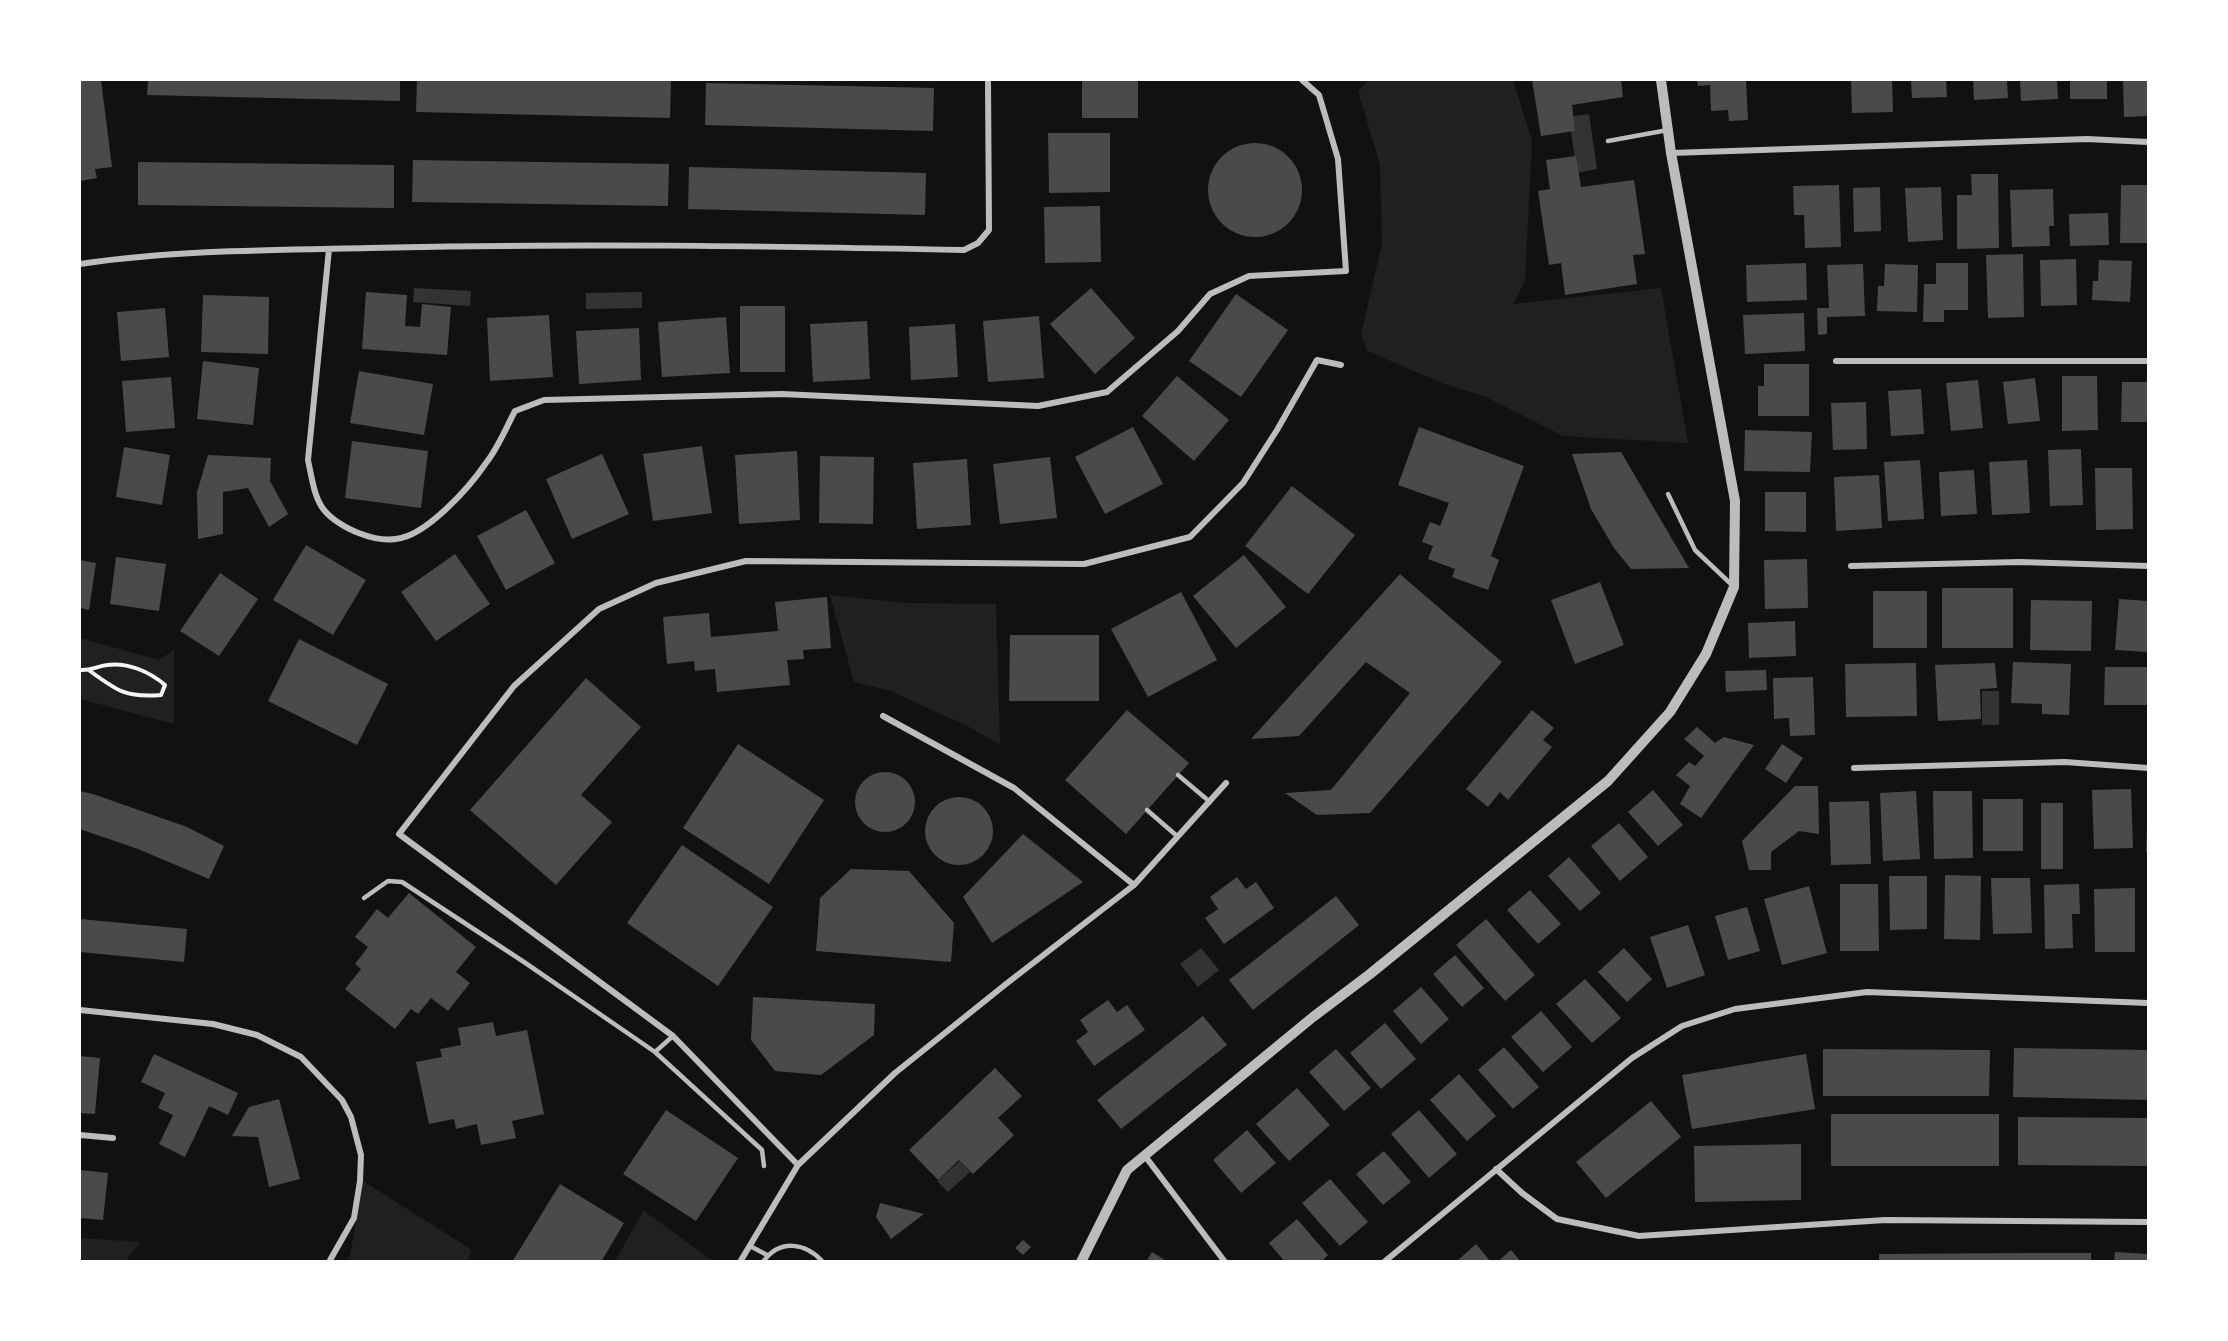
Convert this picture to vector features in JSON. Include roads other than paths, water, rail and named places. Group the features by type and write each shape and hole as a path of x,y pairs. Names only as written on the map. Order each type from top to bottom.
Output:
{"street":[{"path":"80,264 231,250 672,244 964,250 978,243 989,230 988,80"},
{"path":"328,249 308,460 314,491 326,515 342,525 372,539 398,539 423,528 456,499 487,463 515,411 544,400 782,394 1038,406 1107,392 1178,332 1210,294 1219,289 1249,276 1346,271 1338,159 1319,96 1302,80"},
{"path":"1081,1262 1127,1170 1313,1017 1371,974 1608,781 1670,712 1707,654 1734,587 1735,501 1671,153 1661,80"},
{"path":"1671,153 2087,139 2148,142"},
{"path":"798,1165 673,1036 399,834 514,686 599,609 656,584 746,561 1084,564 1190,537 1243,483 1277,430 1317,360 1341,365"},
{"path":"1836,361 2148,361"},
{"path":"1851,566 2020,562 2148,566"},
{"path":"883,716 1014,788 1134,885"},
{"path":"1854,768 2065,762 2148,768"},
{"path":"740,1262 798,1165 895,1073 1134,885 1226,783"},
{"path":"1384,1262 1632,1058 1682,1026 1735,1009 1867,992 2148,1003"},
{"path":"80,1010 213,1024 257,1035 301,1057 342,1100 351,1117 361,1155 354,1218 329,1262"},
{"path":"80,1135 113,1138"},
{"path":"1145,1156 1225,1262"},
{"path":"1497,1169 1521,1193 1557,1219 1640,1236 1885,1220 2148,1222"}],"lane":[{"path":"1608,141 1668,130"},
{"path":"1668,495 1695,550 1734,587"},
{"path":"1178,775 1210,802"},
{"path":"1147,810 1177,836"},
{"path":"364,898 388,881 402,882 655,1052 762,1150 764,1167"},
{"path":"655,1052 673,1036"},
{"path":"763,1262 767,1255 778,1249 800,1245 814,1251 823,1262"},
{"path":"750,1246 767,1255"}]}
